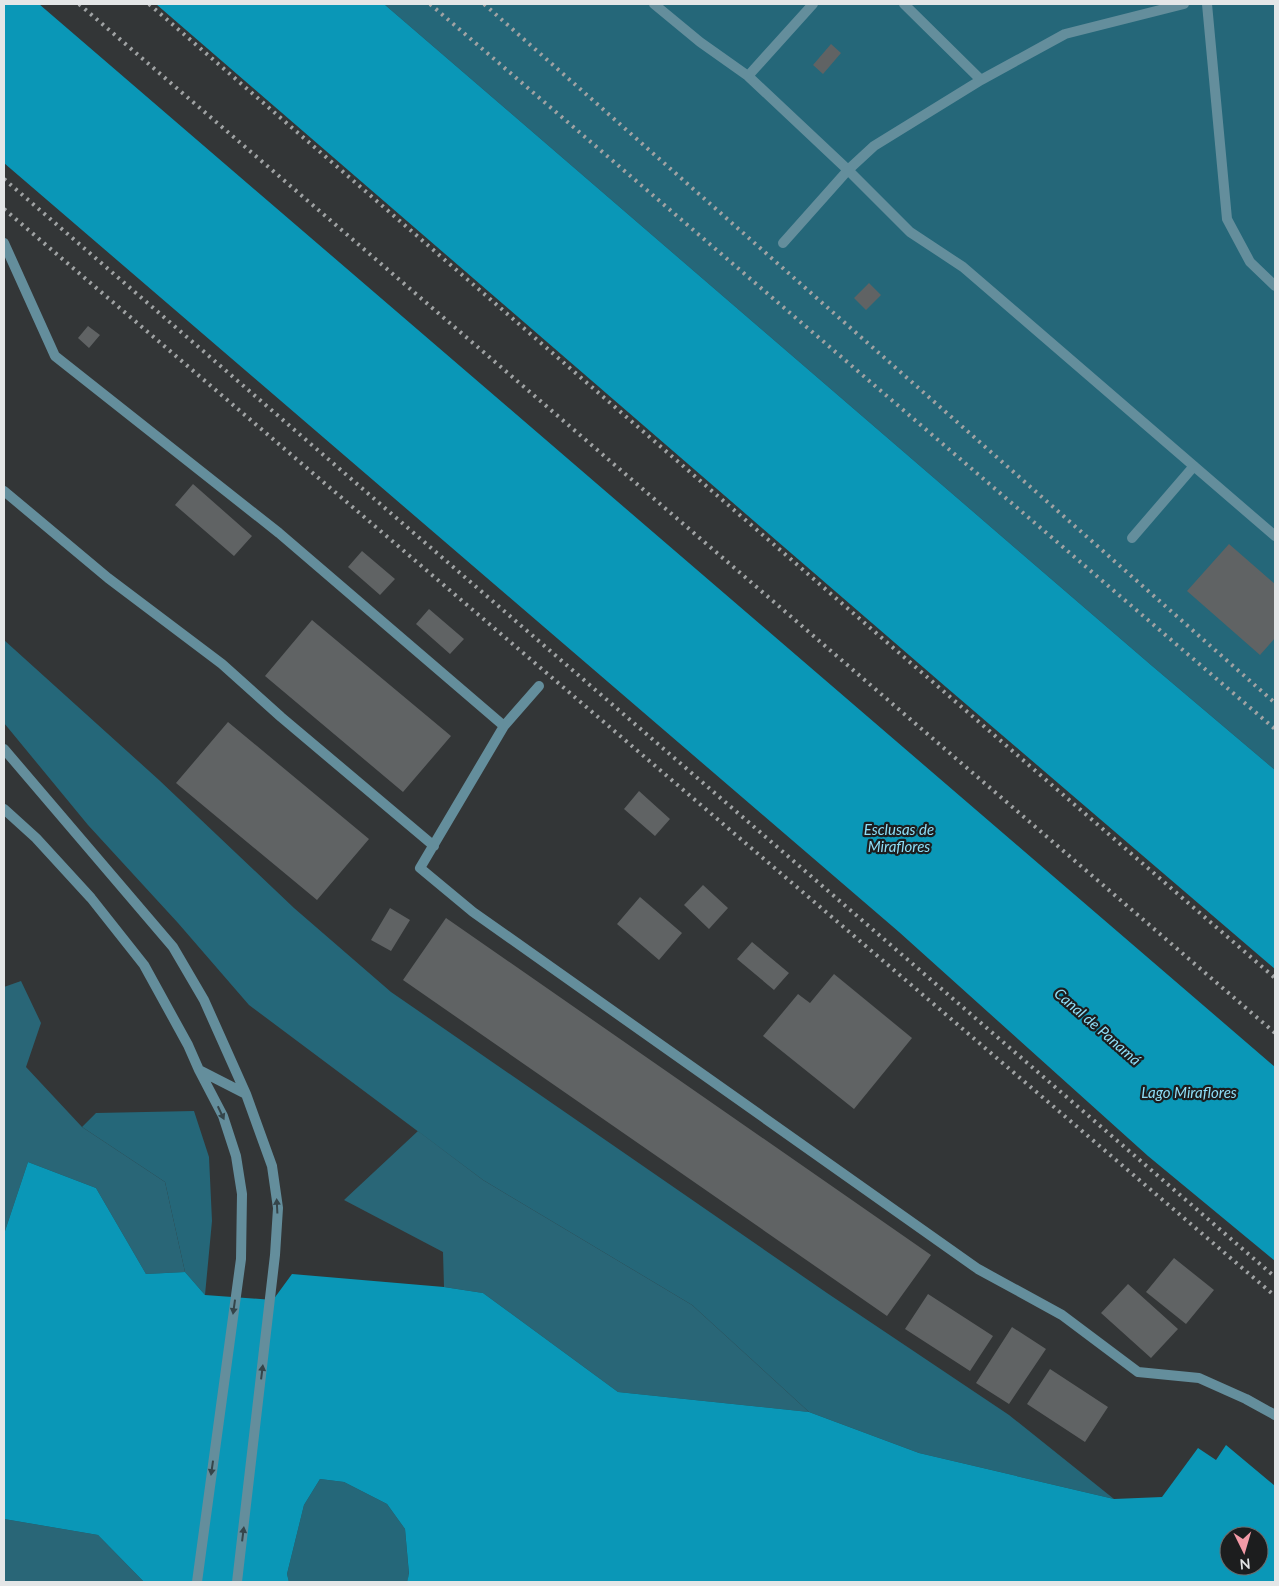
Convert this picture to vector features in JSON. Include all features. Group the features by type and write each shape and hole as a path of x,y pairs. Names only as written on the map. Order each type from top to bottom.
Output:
{"lane":[{"path":"654,4 700,42 748,76 848,170 910,232 963,267 1275,536"},
{"path":"748,76 813,4"},
{"path":"904,4 981,80"},
{"path":"783,243 848,170 874,146 981,80 1065,34 1184,4"},
{"path":"1207,4 1227,219 1250,262 1275,286"},
{"path":"4,243 55,356 279,533 504,726"},
{"path":"1132,538 1194,466"},
{"path":"4,491 108,578 222,664 281,717 434,846"},
{"path":"539,686 504,726 420,868 473,912 978,1269 1062,1315 1138,1372 1199,1378 1246,1399 1275,1415"},
{"path":"4,749 173,947 204,1000 246,1094 272,1166 278,1208 275,1255 238,1582"},
{"path":"4,809 36,838 91,898 144,965 188,1045 222,1116 236,1156 242,1194 241,1259 197,1582"},
{"path":"199,1070 246,1094"}],"shaded area":[{"path":"384,4 1275,4 1275,770 1151,665"},
{"path":"4,640 159,780 294,908 391,992 827,1293 1009,1415 1114,1499 919,1453 809,1412 692,1305 483,1180 249,1005 178,923 88,825 4,723"},
{"path":"21,981 41,1023 26,1067 82,1127 165,1182 185,1272 146,1274 96,1188 28,1162 4,1234 4,987"},
{"path":"194,1111 209,1157 212,1221 205,1295 185,1272 165,1182 82,1127 96,1113"},
{"path":"418,1131 483,1180 692,1305 809,1412 618,1392 483,1293 444,1287 443,1252 344,1200"},
{"path":"320,1479 344,1482 387,1504 405,1529 409,1575 407,1582 289,1582 287,1574 304,1505"},
{"path":"4,1519 98,1535 144,1582 4,1582"}],"water":[{"name":"Esclusas de Miraflores","path":"4,4 39,4 1275,1067 1275,1261 1148,1156 899,932 4,163"},
{"path":"156,4 384,4 1275,770 1275,969 946,687"},
{"path":"28,1162 96,1188 146,1274 185,1272 205,1295 273,1300 292,1274 444,1287 483,1293 618,1392 809,1412 919,1453 1114,1499 1162,1497 1198,1448 1216,1460 1226,1445 1275,1486 1275,1582 407,1582 409,1574 405,1529 387,1504 344,1482 320,1479 304,1505 287,1574 289,1582 144,1582 98,1535 4,1519 4,1234"}],"building":[{"path":"831,44 841,53 823,74 813,65"},
{"path":"869,283 881,295 866,310 854,298"},
{"path":"88,326 100,335 89,348 78,338"},
{"path":"193,484 252,536 234,556 175,505"},
{"path":"1229,544 1275,584 1275,638 1260,655 1187,591"},
{"path":"362,551 395,579 380,595 348,567"},
{"path":"429,609 464,639 450,654 416,624"},
{"path":"312,620 451,736 403,792 265,676"},
{"path":"228,722 369,839 317,900 176,783"},
{"path":"639,791 670,819 655,836 624,809"},
{"path":"703,885 728,908 709,929 684,905"},
{"path":"640,897 682,933 659,960 617,924"},
{"path":"390,908 410,920 391,951 371,940"},
{"path":"446,918 931,1255 887,1316 403,980"},
{"path":"752,942 789,973 774,990 737,959"},
{"path":"834,974 912,1038 854,1109 763,1036 798,994 810,1003"},
{"path":"1174,1258 1214,1290 1186,1324 1146,1292"},
{"path":"1128,1284 1178,1329 1151,1358 1101,1313"},
{"path":"928,1294 993,1336 970,1371 905,1329"},
{"path":"1012,1327 1046,1349 1009,1404 976,1383"},
{"path":"1050,1369 1108,1407 1085,1442 1027,1404"}],"railway":[{"path":"79,4 1275,1033"},
{"path":"149,4 1275,978"},
{"path":"430,4 1275,729"},
{"path":"484,4 1275,703"},
{"path":"4,179 1275,1277"},
{"path":"4,209 1275,1296"}],"water label":[{"name":"Canal de Panamá","path":"1098,1026"},
{"name":"Lago Miraflores","path":"1189,1092"}]}
